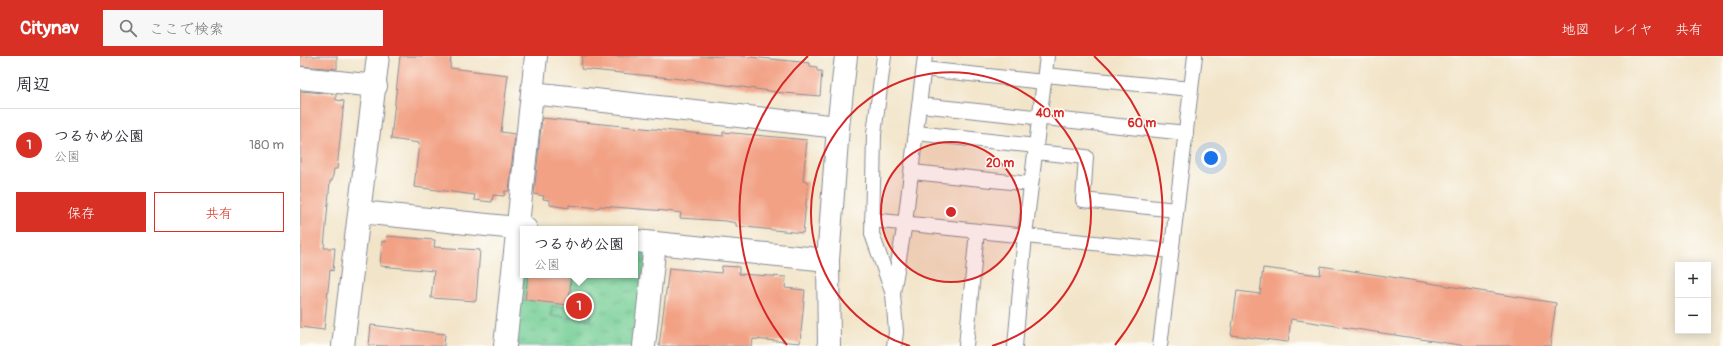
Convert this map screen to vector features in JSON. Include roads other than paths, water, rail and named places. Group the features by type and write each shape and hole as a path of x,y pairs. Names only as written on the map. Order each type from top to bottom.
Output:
{"street":[{"path":"343,346 376,86 378,56"},
{"path":"522,226 536,56"},
{"path":"829,346 828,260 838,127 846,56"},
{"path":"300,78 376,86"},
{"path":"532,93 838,127"},
{"path":"360,212 520,229"},
{"path":"644,346 645,242 828,260"},
{"path":"505,346 520,243"}],"lane":[{"path":"884,56 874,134 872,234 893,294 896,332 894,346"},
{"path":"1015,346 1025,235 1047,56"},
{"path":"1160,346 1195,56"},
{"path":"893,294 906,223 924,63 1044,78 1191,89"},
{"path":"920,105 1186,133"},
{"path":"916,133 1086,157 1082,200 1176,210"},
{"path":"912,172 1031,184"},
{"path":"872,220 1171,250"},
{"path":"966,346 977,231"}],"place":[{"name":"つるかめ公園","path":"579,306"}]}
